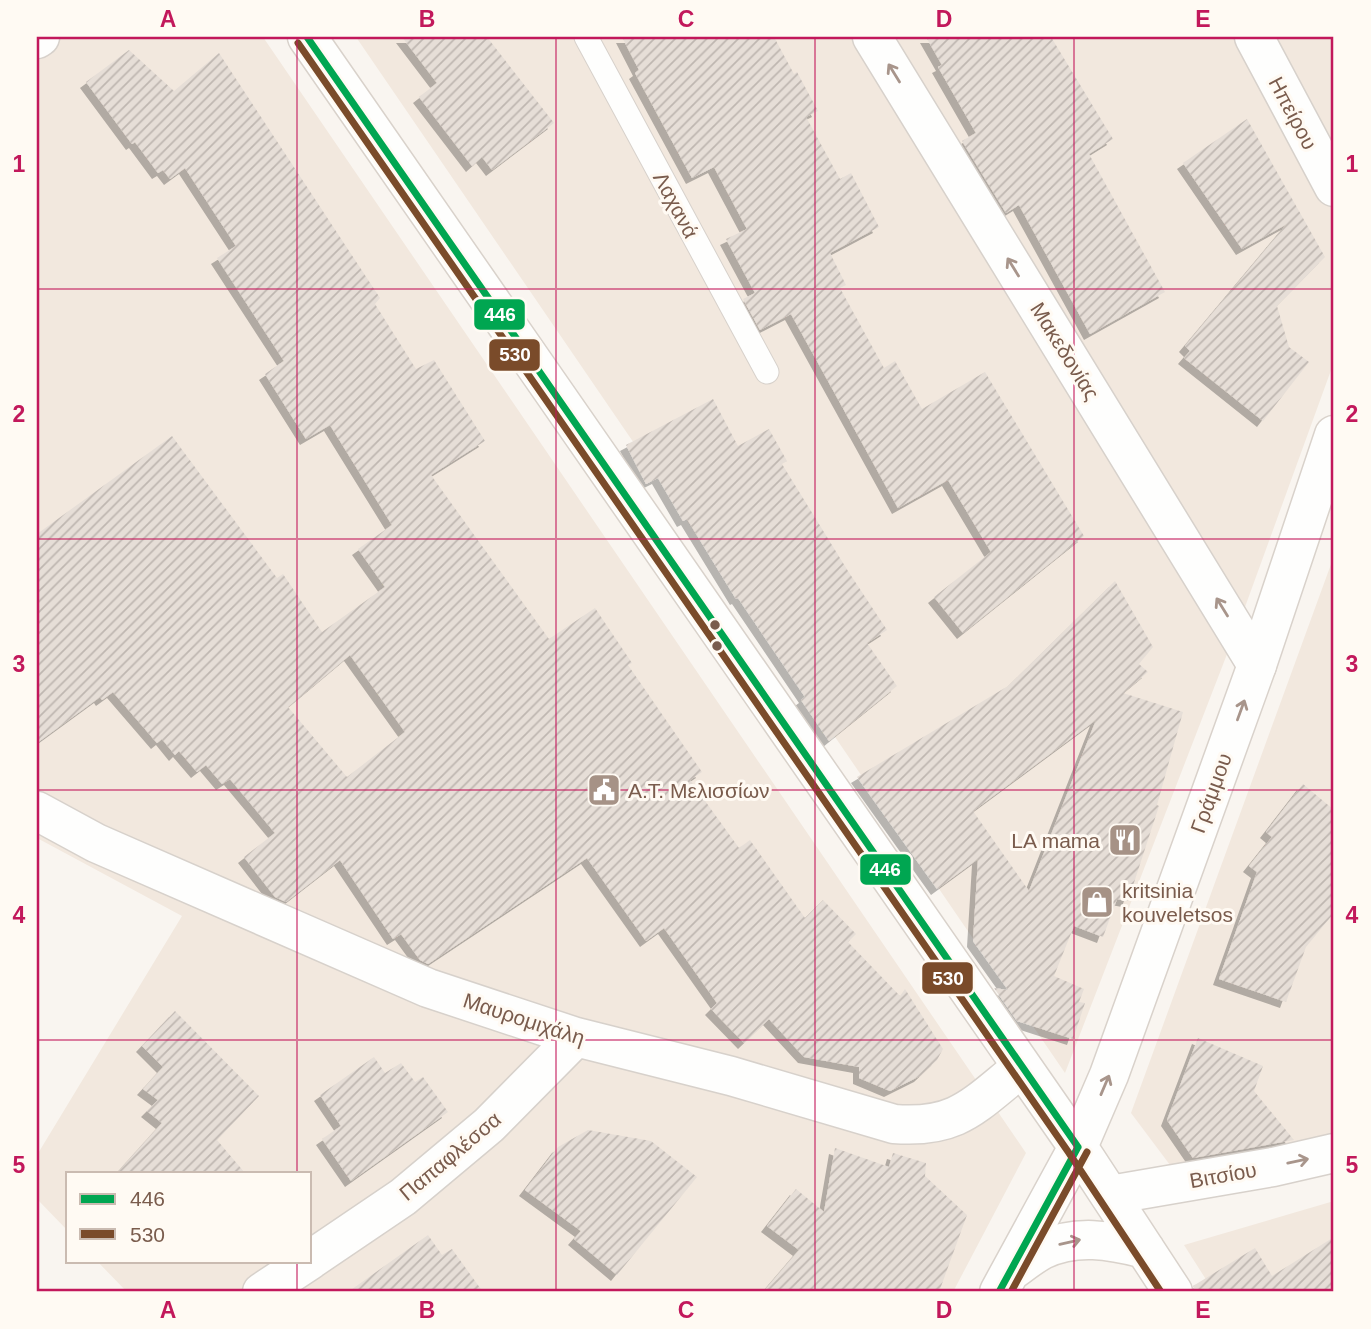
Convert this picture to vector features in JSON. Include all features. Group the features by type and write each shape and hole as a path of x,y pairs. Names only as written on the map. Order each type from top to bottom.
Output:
{"street":[{"path":"307,37 1078,1147 1173,1292"},
{"name":"Μακεδονίας","path":"872,37 1257,665"},
{"name":"Ηπείρου","path":"1254,37 1334,187"},
{"name":"Γράμμου","path":"1004,1282 1078,1147 1109,1075 1257,665 1334,435"},
{"name":"Μαυρομιχάλη","path":"37,811 96,844 428,988 576,1037 731,1076 894,1124 920,1126 946,1122 969,1110 1021,1068"},
{"name":"Παπαφλέσσα","path":"312,1258 413,1189 489,1125 576,1037"},
{"name":"Βιτσίου","path":"1111,1195 1273,1167 1334,1153"},
{"path":"1004,1282 1043,1250 1076,1240 1109,1240 1145,1248"},
{"name":"Παπαφλέσσα","path":"262,1292 306,1262"}],"lane":[{"name":"Λαχανά","path":"586,37 767,372"}],"shaded area":[{"path":"37,37 263,37 1026,1153 953,1292 127,1292 98,1262 312,1262 312,1172 66,1172 66,1229 37,1199 37,1155 182,916 37,838"},
{"path":"356,37 1334,37 1334,362 1241,618 1065,1073"},
{"path":"1334,556 1334,1137 1173,1169 1131,1113"},
{"path":"1334,1201 1334,1292 1214,1292 1184,1245"}],"building":[{"path":"402,37 487,37 554,123 492,170 482,157 472,166 419,97 437,83"},
{"path":"622,37 774,37 818,111 806,117 840,179 851,173 879,227 830,253 846,285 840,288 884,368 895,361 922,409 985,372 1084,536 963,633 934,597 991,552 948,480 898,508 791,314 760,330 743,299 755,293 726,239 747,229 714,167 692,178 635,73 639,70"},
{"path":"926,37 1051,37 1113,139 1089,154 1165,292 1090,334 1019,205 1006,213 962,141 976,133 938,67 942,65"},
{"path":"129,50 174,91 219,53 380,298 375,304 416,369 434,360 485,441 431,475 549,639 595,608 632,663 628,665 702,772 690,780 739,848 750,840 805,918 823,900 856,934 848,942 900,996 905,989 943,1049 937,1060 920,1076 890,1091 859,1078 859,1067 804,1057 769,1019 744,1043 711,1009 717,1003 664,928 646,941 587,858 428,964 420,960 401,934 393,939 340,860 286,902 275,897 244,857 275,833 230,779 222,784 206,765 197,772 179,751 175,755 162,739 157,743 113,692 102,700 100,697 37,743 37,534 172,436 277,578 283,574 322,632 385,587 358,549 392,525 330,425 306,439 265,374 284,361 217,258 236,246 185,168 170,179 163,170 158,173 135,142 132,144 86,82","holes":["350,655 405,732 347,777 288,707"]},
{"path":"1247,119 1325,257 1277,306 1289,347 1309,362 1263,421 1184,358 1190,351 1185,346 1287,224 1242,249 1183,163"},
{"path":"713,399 738,446 769,429 787,461 782,464 887,630 867,643 897,686 829,741 801,700 805,697 738,598 736,599 687,519 683,521 658,478 646,484 626,445"},
{"path":"1115,581 1153,647 1139,664 1148,672 1123,693 1183,712 1157,805 1159,806 1128,901 1117,899 1103,937 1074,926 1054,976 1084,989 1079,1002 1085,1003 1073,1039 1017,1021 994,988 1008,990 973,941 978,859 937,889 857,777 1008,686","holes":["1096,720 1029,891 973,811"]},
{"path":"1303,784 1334,810 1334,913 1306,947 1286,1002 1219,979 1257,872 1249,866 1272,837 1266,832"},
{"path":"175,1011 259,1096 217,1140 244,1172 118,1172 162,1123 147,1111 158,1100 143,1089 163,1067 142,1046"},
{"path":"1198,1038 1263,1066 1254,1091 1294,1140 1193,1158 1167,1120"},
{"path":"374,1057 385,1073 401,1063 415,1082 423,1077 448,1112 351,1181 322,1139 341,1126 320,1095"},
{"path":"588,1130 651,1141 697,1177 617,1275 574,1239 581,1231 525,1190 558,1147"},
{"path":"835,1148 889,1167 893,1153 926,1163 925,1176 967,1215 939,1292 763,1292 799,1250 767,1226 796,1189 824,1212"},
{"path":"428,1235 442,1255 452,1249 483,1292 348,1292"},
{"path":"1334,1237 1334,1292 1195,1292 1193,1286 1255,1248 1272,1276"}],"transit line":[{"name":"446","path":"307,37 1078,1147"},
{"name":"530","path":"298,43 1069,1153 1161,1292"},
{"name":"446","path":"999,1292 1078,1147"},
{"name":"530","path":"1011,1292 1087,1152"}],"place":[{"name":"Α.Τ. Μελισσίων","path":"604,790"},
{"name":"LA mama","path":"1125,840"},
{"name":"kritsinia kouveletsos","path":"1097,902"}]}
